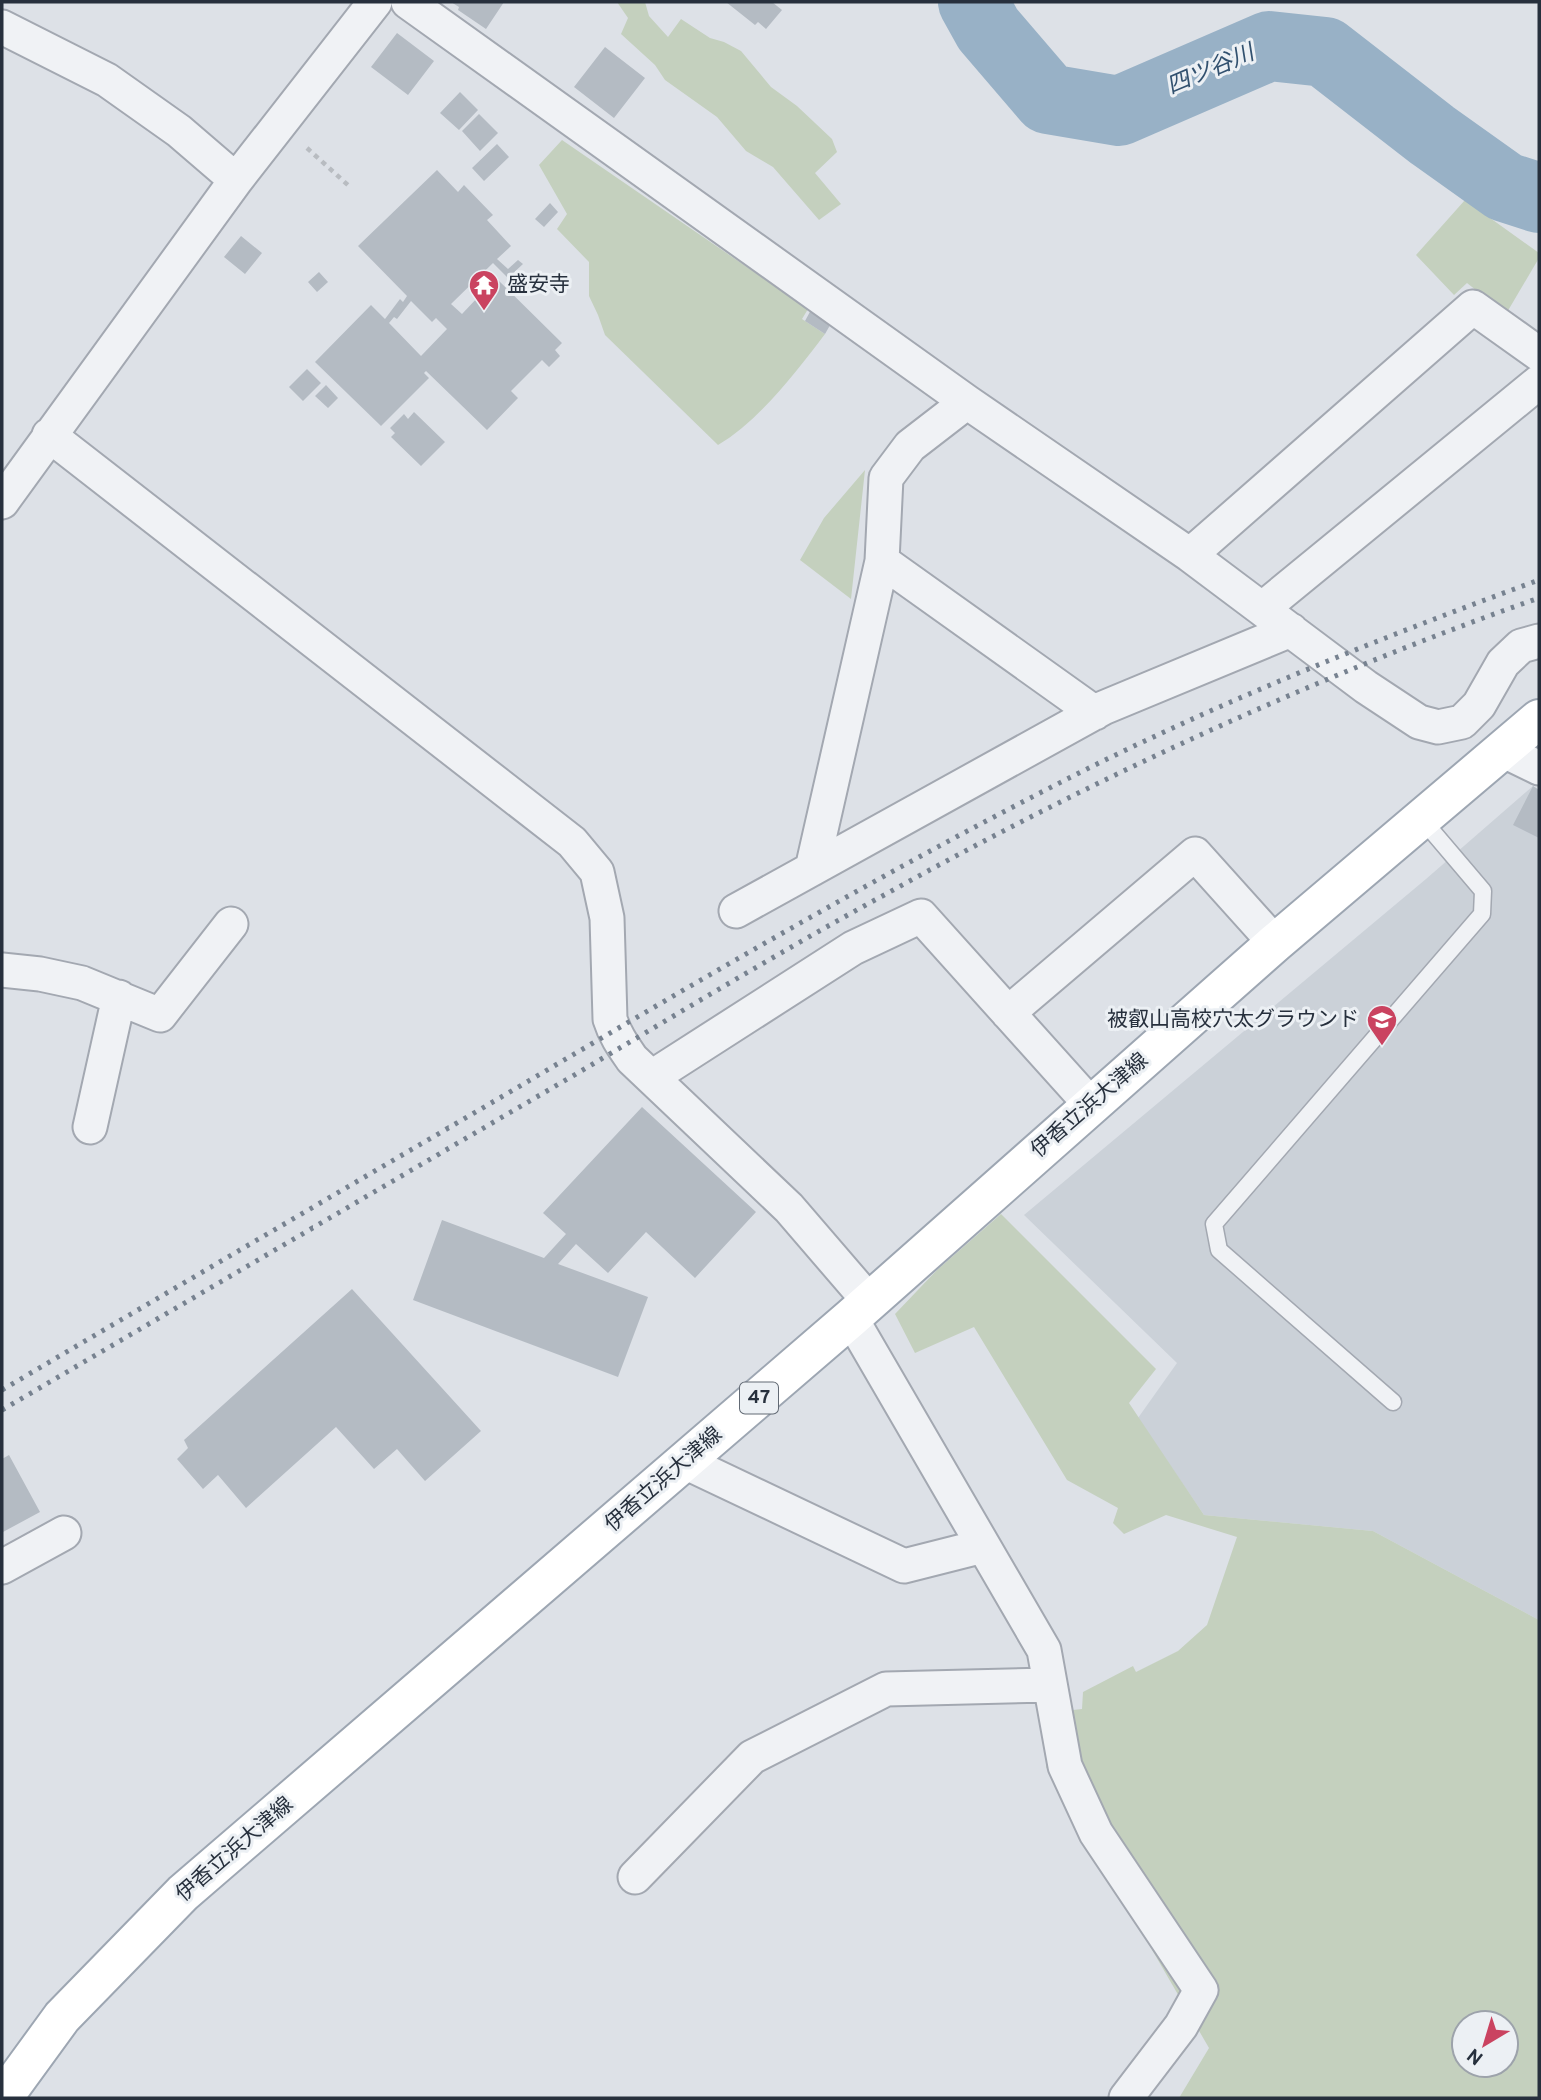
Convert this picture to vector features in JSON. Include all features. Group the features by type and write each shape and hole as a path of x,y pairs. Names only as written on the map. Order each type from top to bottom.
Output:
{"main road":[{"name":"伊香立浜大津線","path":"3,2098 62,2017 183,1893 860,1310 1275,943 1539,719"}],"street":[{"path":"2,502 236,180 375,2"},
{"path":"408,2 967,402 1190,555 1394,707 1419,722 1438,727 1462,722 1479,705 1503,663 1521,646 1539,641"},
{"path":"2,27 107,79 179,131 236,180"},
{"path":"1190,555 1473,307 1539,354"},
{"path":"1262,609 1539,382"},
{"path":"812,869 881,561 886,478 910,446 967,402"},
{"path":"49,435 572,842 597,872 607,918 610,1019 614,1031 632,1059 789,1208 860,1310 984,1546 1044,1650 1065,1766 1096,1833 1201,1990 1181,2026 1126,2098"},
{"path":"881,561 1095,713"},
{"path":"736,911 1095,713 1291,631"},
{"path":"1502,750 1539,768"},
{"path":"1008,1013 1195,854 1275,943"},
{"path":"653,1077 853,948 921,916 1091,1105"},
{"path":"2,970 40,974 82,983 160,1015 231,924"},
{"path":"90,1127 119,997"},
{"path":"685,1462 904,1566 984,1546"},
{"path":"2,1567 64,1533"},
{"path":"635,1877 752,1757 886,1689 1051,1685"}],"lane":[{"path":"1393,1402 1219,1250 1214,1224 1482,914 1483,891 1421,818"}],"path":[{"path":"280,124 349,186"}],"shaded area":[{"name":"被叡山高校穴太グラウンド","path":"1533,786 1539,790 1539,1620 1373,1531 1204,1515 1138,1418 1177,1363 1024,1215 1426,879"}],"green space":[{"path":"617,2 645,2 649,16 668,37 681,19 710,38 741,51 771,87 797,106 832,139 837,152 815,173 841,204 819,220 773,167 746,151 717,117 665,80 655,65 621,34 628,18"},
{"path":"562,140 808,309 802,319 825,334 762,410 718,445 605,335 589,296 589,262 557,229 567,214 539,165"},
{"path":"1465,200 1539,253 1539,258 1506,314 1467,283 1454,295 1416,255"},
{"path":"865,470 851,599 800,560 824,518"},
{"path":"1001,1214 1156,1369 1129,1403 1204,1515 1373,1531 1539,1620 1539,2098 1179,2098 1209,2048 1046,1767 1064,1711 1082,1709 1083,1692 1133,1666 1136,1672 1178,1651 1207,1625 1237,1537 1166,1515 1124,1534 1113,1523 1118,1508 1067,1480 974,1327 915,1353 895,1314 937,1270"}],"building":[{"path":"451,2 504,2 486,29"},
{"path":"726,2 772,2 782,10 766,29 758,22 755,25"},
{"path":"397,33 434,61 408,95 371,67"},
{"path":"605,47 645,78 614,118 574,87"},
{"path":"460,92 478,110 459,130 440,113"},
{"path":"479,114 498,133 480,151 462,131"},
{"path":"497,144 509,157 484,181 472,168"},
{"path":"437,170 458,192 464,185 493,215 487,220 511,246 497,259 508,269 518,260 523,264 508,278 493,263 451,304 462,314 496,278 562,343 555,350 560,356 549,367 542,360 511,391 518,398 487,430 426,371 424,373 429,378 381,426 315,362 371,305 385,319 400,299 403,302 407,296 358,246","holes":["411,301 432,322 436,318 447,329 421,356 389,323 394,317 397,319"]},
{"path":"550,203 558,212 544,227 535,219"},
{"path":"241,236 262,253 245,274 224,257"},
{"path":"319,272 328,282 317,292 308,282"},
{"path":"812,308 833,320 825,334 805,321"},
{"path":"307,369 321,383 303,401 289,387"},
{"path":"326,385 338,398 328,408 315,396"},
{"path":"414,412 445,442 421,466 391,437 395,433 390,428 404,414 408,419"},
{"path":"1533,786 1539,790 1539,838 1513,825"},
{"path":"642,1107 756,1212 695,1278 646,1232 608,1273 576,1244 558,1264 648,1297 618,1377 413,1300 442,1220 544,1258 566,1234 543,1213"},
{"path":"352,1289 481,1431 425,1481 397,1449 374,1469 336,1427 246,1508 218,1475 203,1489 177,1459 188,1448 184,1440"},
{"path":"9,1455 40,1512 3,1532 2,1459"}],"waterway":[{"name":"四ツ谷川","path":"973,2 988,29 1048,99 1119,111 1269,46 1325,52 1432,135 1505,187 1539,198"}],"railway":[{"path":"2,1390 733,961 953,838 1103,761 1264,688 1428,621 1539,580"},
{"path":"2,1410 769,960 964,851 1206,732 1372,661 1539,598"}],"place":[{"name":"盛安寺","path":"484,312"},
{"name":"被叡山高校穴太グラウンド","path":"1382,1047"}]}
